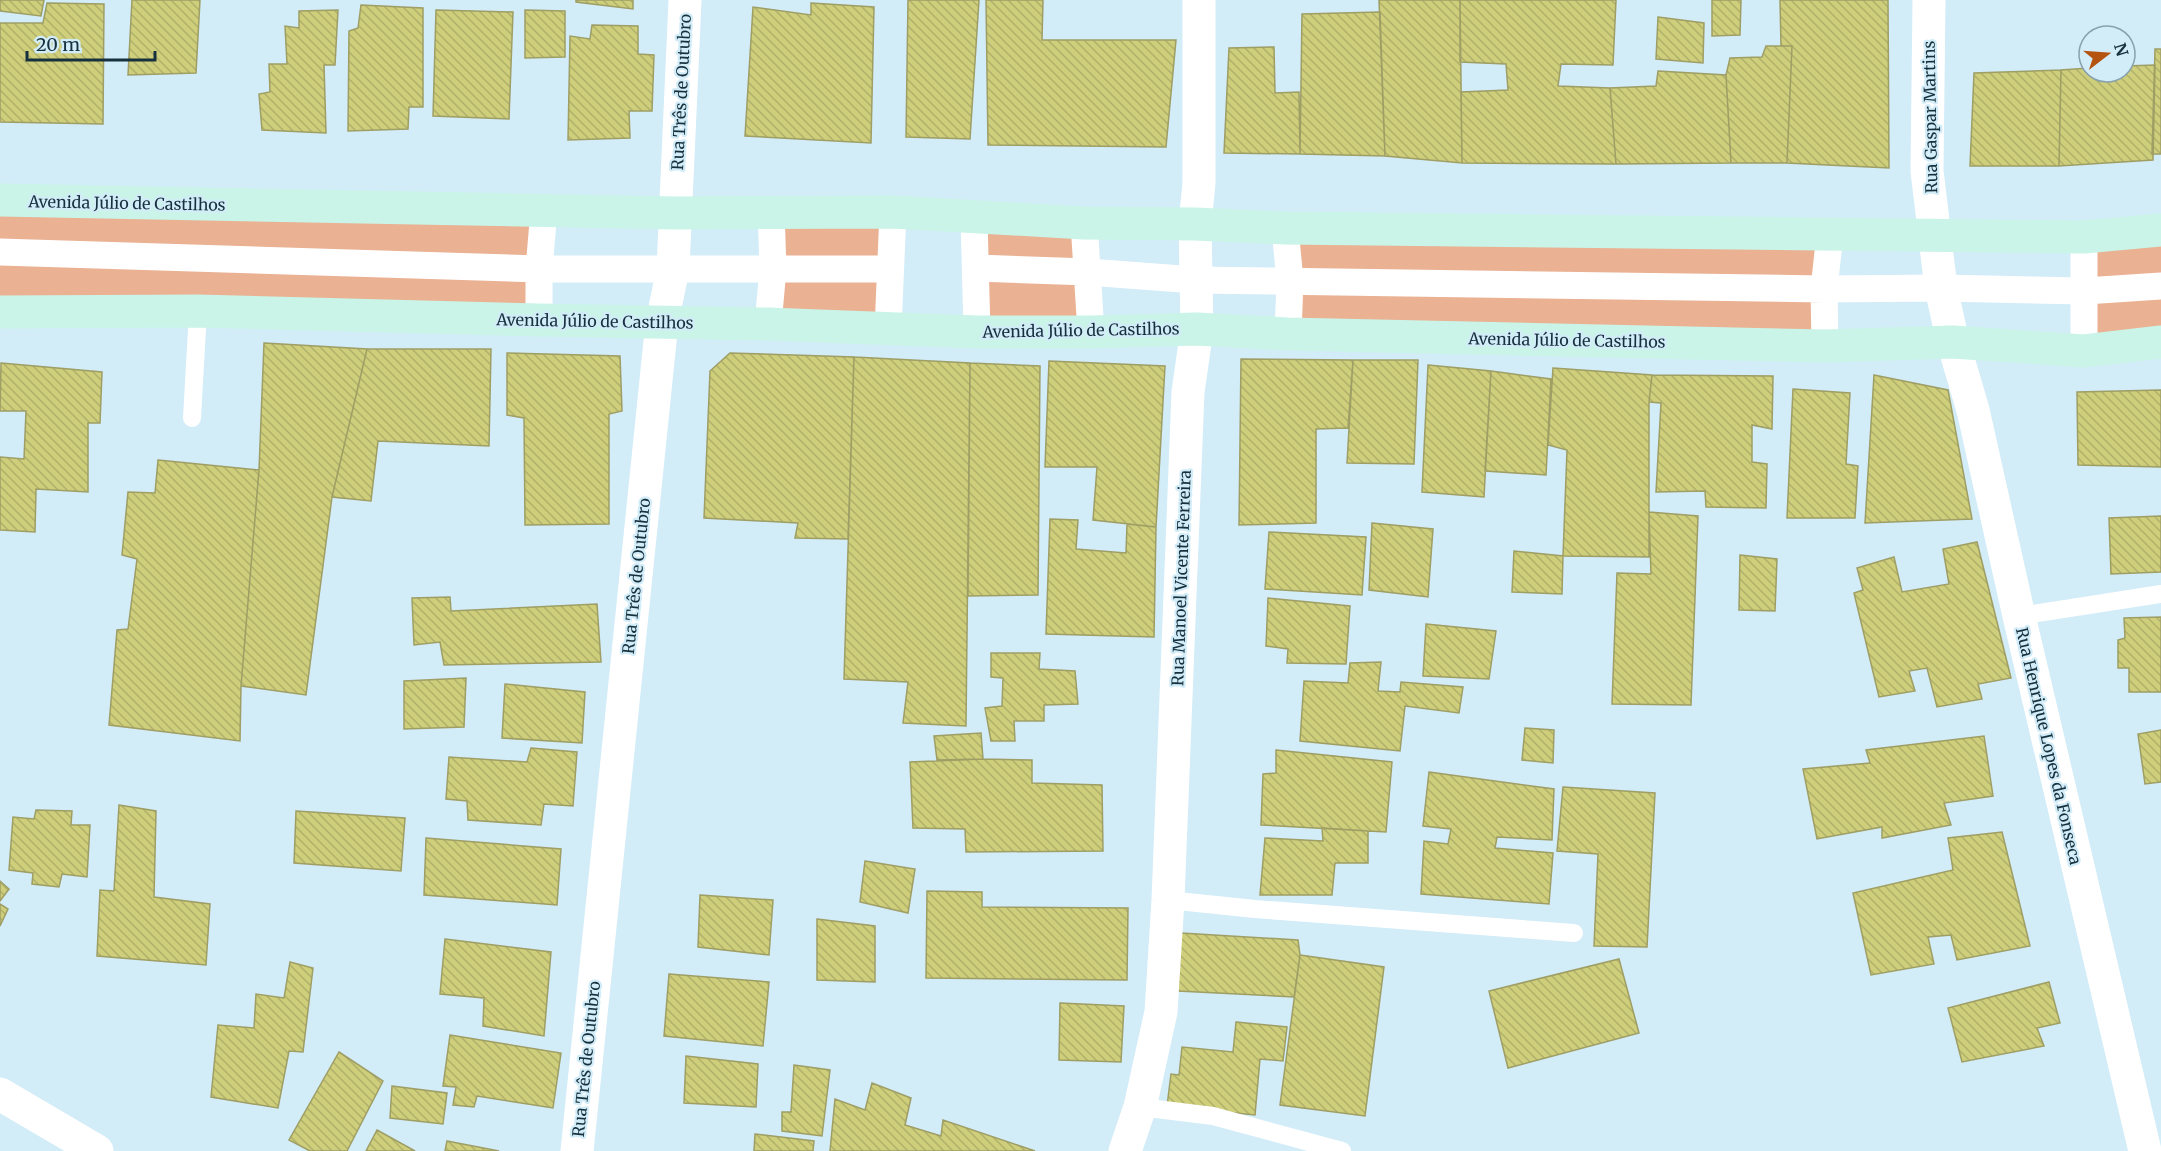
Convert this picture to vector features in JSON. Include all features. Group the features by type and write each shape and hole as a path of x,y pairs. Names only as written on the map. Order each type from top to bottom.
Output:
{"main road":[{"name":"Avenida Júlio de Castilhos","path":"0,200 676,213 892,212 1083,223 1285,228 2084,237 2161,230"},
{"name":"Avenida Júlio de Castilhos","path":"0,312 198,311 768,324 977,332 1197,329 1288,334 1825,346 1953,342 2084,351 2161,342"}],"street":[{"name":"Rua Três de Outubro","path":"577,1151 662,322 673,269 686,0"},
{"name":"Rua Manoel Vicente Ferreira","path":"1125,1151 1140,1107 1161,1012 1168,900 1188,392 1197,329 1195,224 1199,183 1199,0"},
{"name":"Rua Gaspar Martins","path":"1929,0 1927,171 1941,288"},
{"path":"538,320 543,210"},
{"path":"768,324 773,269 771,212"},
{"path":"888,330 892,212"},
{"path":"974,218 977,332"},
{"path":"1083,223 1091,332"},
{"path":"1285,228 1290,281 1288,334"},
{"path":"1825,346 1824,289 1830,234"},
{"path":"2084,237 2084,351"},
{"path":"0,252 539,269 890,269"},
{"path":"976,268 1088,272 1195,280 2085,291 2161,286"},
{"name":"Rua Henrique Lopes da Fonseca","path":"1941,288 1953,342 1973,410 2145,1151"},
{"path":"0,1094 98,1151"}],"lane":[{"path":"192,418 198,311"},
{"path":"2019,616 2161,594"},
{"path":"1168,900 1255,909 1574,933"},
{"path":"1140,1107 1213,1116 1342,1151"}],"shaded area":[{"path":"0,200 544,210 539,320 0,312"},
{"path":"771,211 893,212 888,330 768,324"},
{"path":"974,218 1084,223 1091,332 977,332"},
{"path":"1285,228 1830,234 1825,346 1288,334"},
{"path":"2161,230 2161,342 2084,351 2084,237"}],"building":[{"path":"0,0 44,0 41,16 0,11"},
{"path":"132,0 200,0 196,73 128,75"},
{"path":"576,0 633,0 633,9 576,2"},
{"path":"908,0 979,0 970,139 906,137"},
{"path":"986,0 1043,0 1042,40 1176,40 1166,147 988,145"},
{"path":"1379,0 1460,0 1462,163 1385,156"},
{"path":"1460,0 1616,0 1613,65 1561,64 1558,86 1610,88 1616,164 1462,163 1461,92 1508,90 1506,64 1460,62"},
{"path":"1712,0 1741,0 1740,35 1712,36"},
{"path":"1780,0 1888,0 1889,168 1787,163 1792,46 1781,46"},
{"path":"47,3 104,4 103,124 0,122 0,23 43,23"},
{"path":"811,3 874,7 871,143 745,136 753,7 811,15"},
{"path":"361,5 423,8 423,107 409,107 408,129 348,131 349,31 358,28"},
{"path":"338,10 335,65 324,65 326,133 262,130 259,94 270,92 269,64 287,64 285,26 299,28 299,11"},
{"path":"436,10 513,12 509,119 433,116"},
{"path":"525,10 565,11 565,57 525,58"},
{"path":"1380,12 1385,156 1300,154 1302,14"},
{"path":"1658,17 1704,23 1703,63 1656,59"},
{"path":"592,25 638,26 638,54 654,55 652,111 629,111 630,138 568,140 570,36 590,39"},
{"path":"1766,46 1792,46 1787,163 1731,163 1726,75 1730,58 1762,57"},
{"path":"1274,47 1275,93 1299,92 1300,154 1224,153 1229,48"},
{"path":"2155,49 2161,49 2161,154 2152,154"},
{"path":"2155,65 2153,160 2059,166 2061,70 2077,69 2077,84 2137,84 2137,66"},
{"path":"2061,70 2059,166 1970,166 1974,73"},
{"path":"1658,71 1726,75 1731,163 1616,164 1610,88 1656,86"},
{"path":"264,343 367,349 332,497 306,695 241,686 259,470"},
{"path":"367,349 491,349 489,446 378,441 371,501 332,497"},
{"path":"507,353 620,356 622,411 609,414 609,524 525,525 524,418 507,415"},
{"path":"730,353 854,357 848,539 795,538 798,523 704,518 710,371"},
{"path":"854,357 970,363 966,726 903,723 908,682 844,679"},
{"path":"1241,359 1353,360 1348,428 1316,429 1316,523 1239,525"},
{"path":"1353,360 1418,360 1414,464 1347,463"},
{"path":"1049,361 1165,366 1156,527 1093,520 1097,467 1045,467"},
{"path":"1,363 102,372 100,423 88,423 88,492 36,489 35,532 0,530 0,457 24,459 26,411 0,411"},
{"path":"970,363 1040,366 1038,595 968,596"},
{"path":"1428,365 1491,371 1484,497 1422,492"},
{"path":"1553,368 1652,375 1649,402 1649,557 1563,556 1567,450 1548,445"},
{"path":"1491,371 1551,379 1546,475 1485,471"},
{"path":"1652,375 1773,376 1772,429 1752,425 1752,462 1767,464 1766,508 1706,507 1705,491 1656,492 1661,403 1649,402"},
{"path":"1874,375 1948,390 1972,519 1865,523"},
{"path":"1793,389 1850,393 1846,464 1858,466 1855,518 1787,518"},
{"path":"2161,390 2161,467 2078,465 2077,392"},
{"path":"158,460 259,470 241,686 240,741 109,725 117,630 128,629 137,559 122,555 128,492 155,493"},
{"path":"1649,512 1698,516 1691,705 1612,704 1617,573 1651,574"},
{"path":"2161,516 2161,572 2111,574 2109,518"},
{"path":"1050,519 1078,520 1076,549 1126,553 1127,524 1156,527 1154,637 1046,634"},
{"path":"1372,523 1433,529 1428,597 1369,590"},
{"path":"1269,532 1366,537 1362,595 1265,589"},
{"path":"1977,542 2011,678 1978,684 1982,699 1937,707 1927,668 1909,671 1915,691 1879,697 1854,593 1863,590 1857,568 1894,557 1902,592 1949,584 1943,549"},
{"path":"1514,551 1563,556 1562,594 1512,592"},
{"path":"1740,555 1777,559 1775,611 1739,610"},
{"path":"450,597 451,611 597,604 601,662 444,665 440,642 414,645 412,598"},
{"path":"1268,598 1350,606 1346,664 1287,663 1288,649 1266,646"},
{"path":"2161,617 2161,692 2129,692 2129,668 2118,668 2118,640 2125,638 2124,618"},
{"path":"1426,624 1496,631 1489,679 1423,676"},
{"path":"991,653 1040,653 1039,669 1075,671 1078,704 1044,705 1044,721 1014,721 1015,741 991,741 985,708 1002,706 1003,678 991,677"},
{"path":"1381,662 1378,691 1400,692 1401,682 1463,687 1459,713 1405,706 1400,751 1300,741 1304,681 1348,683 1350,663"},
{"path":"466,678 464,727 404,729 404,681"},
{"path":"505,684 585,692 582,743 502,738"},
{"path":"1525,728 1554,730 1553,763 1522,760"},
{"path":"2161,730 2161,782 2145,784 2138,734"},
{"path":"981,733 983,759 937,760 934,736"},
{"path":"1984,736 1993,796 1944,803 1951,825 1882,838 1882,827 1817,839 1803,769 1870,763 1866,750"},
{"path":"531,748 577,752 573,806 544,804 541,825 468,820 467,801 446,799 449,757 527,762"},
{"path":"1276,750 1392,762 1386,832 1261,825 1263,774 1276,773"},
{"path":"983,759 1032,760 1032,783 1102,785 1103,851 966,852 965,829 913,828 910,762"},
{"path":"1429,772 1554,789 1552,840 1497,837 1495,848 1553,853 1549,904 1421,894 1424,841 1448,844 1451,829 1423,826"},
{"path":"1563,787 1655,793 1647,947 1594,946 1598,854 1557,851"},
{"path":"119,805 156,811 154,897 210,904 206,965 97,956 100,890 114,891"},
{"path":"36,810 72,811 71,825 90,825 87,877 62,874 59,887 32,884 33,873 9,870 13,817 34,819"},
{"path":"296,811 405,818 401,871 294,863"},
{"path":"1322,828 1368,831 1368,863 1335,863 1332,895 1260,895 1265,838 1323,841"},
{"path":"2002,832 2030,946 1957,960 1951,935 1928,937 1934,964 1871,975 1853,893 1953,870 1948,838"},
{"path":"426,838 561,849 557,905 424,895"},
{"path":"865,861 915,869 908,913 860,902"},
{"path":"0,881 9,889 0,901"},
{"path":"927,891 982,892 982,907 1128,908 1127,980 926,978"},
{"path":"700,895 773,900 769,955 698,947"},
{"path":"0,904 8,909 0,926"},
{"path":"817,919 875,926 875,982 817,980"},
{"path":"1181,933 1298,940 1300,955 1294,997 1178,991"},
{"path":"445,939 551,952 544,1036 483,1026 484,998 440,994"},
{"path":"1300,955 1384,967 1365,1116 1280,1105"},
{"path":"1619,959 1639,1033 1508,1068 1489,991"},
{"path":"290,962 313,968 303,1052 289,1051 278,1108 211,1097 218,1025 254,1028 256,994 284,998"},
{"path":"669,974 769,982 763,1046 664,1036"},
{"path":"2049,982 2060,1023 2037,1028 2044,1046 1962,1062 1948,1008"},
{"path":"1060,1003 1124,1006 1121,1062 1059,1060"},
{"path":"1236,1022 1287,1027 1283,1061 1260,1059 1255,1115 1167,1106 1171,1074 1179,1075 1182,1047 1233,1052"},
{"path":"450,1035 561,1053 553,1108 477,1096 474,1107 453,1105 456,1087 443,1086"},
{"path":"339,1052 383,1081 347,1151 310,1151 289,1140"},
{"path":"686,1056 758,1064 756,1107 684,1103"},
{"path":"794,1065 830,1070 822,1136 782,1131 782,1112 791,1112"},
{"path":"872,1083 911,1098 905,1125 941,1136 943,1120 1035,1151 830,1151 835,1099 865,1110"},
{"path":"392,1086 447,1093 443,1124 390,1118"},
{"path":"377,1130 415,1151 366,1151"},
{"path":"755,1134 814,1141 813,1151 754,1151"},
{"path":"447,1141 499,1151 445,1151"}]}
